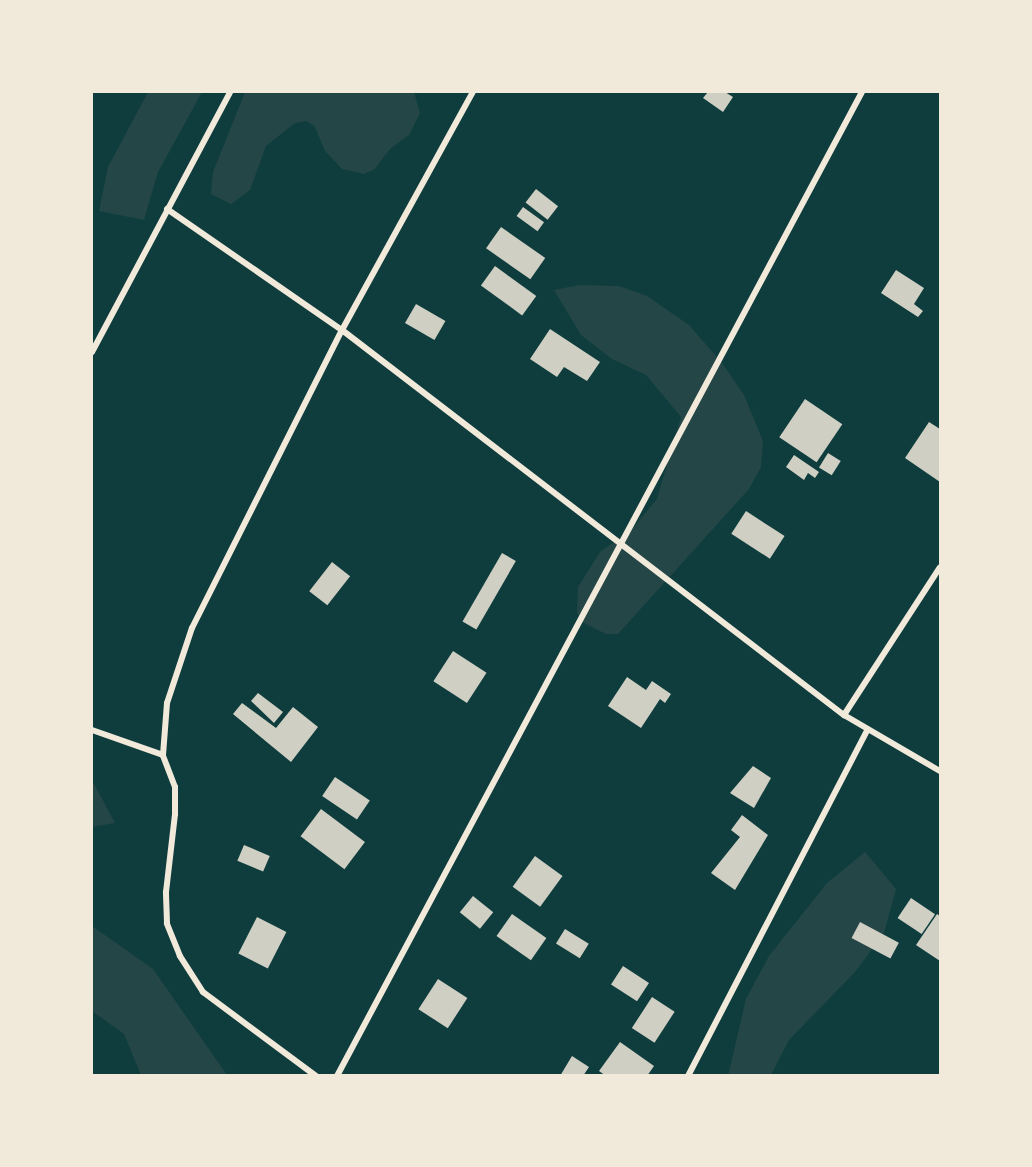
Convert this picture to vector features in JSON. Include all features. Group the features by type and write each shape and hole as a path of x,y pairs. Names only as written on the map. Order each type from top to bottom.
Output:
{"street":[{"path":"92,352 230,92"},
{"path":"316,1076 203,992 180,956 167,923 175,786 163,755 167,703 192,628 342,330 473,92"},
{"path":"337,1076 618,545 862,92"},
{"path":"167,209 342,330 618,545 844,715 867,731 940,771"},
{"path":"844,715 940,567"},
{"path":"92,730 163,755"},
{"path":"688,1076 867,731"}],"shaded area":[{"path":"148,92 202,92 158,172 144,220 99,211 108,167"},
{"path":"245,92 414,92 420,113 409,135 390,149 375,169 364,174 342,169 325,151 315,127 307,121 295,123 266,146 250,190 231,204 211,194 213,172"},
{"path":"579,285 619,286 647,296 689,325 722,363 744,395 763,441 761,467 749,489 618,634 606,634 584,623 577,613 578,587 600,552 632,529 657,499 681,417 646,375 612,359 581,335 554,290"},
{"path":"92,780 115,823 92,827"},
{"path":"865,852 896,889 884,933 855,972 789,1040 771,1075 728,1076 746,999 769,956 827,883"},
{"path":"92,926 153,969 227,1075 141,1075 124,1034 92,1011"}],"building":[{"path":"708,92 725,92 733,97 723,112 703,98"},
{"path":"536,189 558,206 548,220 526,202"},
{"path":"523,207 544,222 538,231 517,216"},
{"path":"501,227 545,258 530,279 486,248"},
{"path":"495,266 536,296 522,315 481,285"},
{"path":"896,270 924,288 914,304 923,311 918,317 881,293"},
{"path":"416,304 445,321 434,340 405,323"},
{"path":"550,329 600,362 587,381 564,367 557,377 530,359"},
{"path":"805,399 842,424 817,462 779,437"},
{"path":"929,422 940,429 940,482 905,458"},
{"path":"828,453 841,461 832,475 819,467"},
{"path":"794,455 819,472 815,478 808,473 804,480 786,467"},
{"path":"746,511 785,536 770,559 731,534"},
{"path":"502,553 516,561 476,629 462,621"},
{"path":"332,562 350,576 327,605 309,591"},
{"path":"453,651 487,673 467,703 433,681"},
{"path":"627,677 646,690 652,681 671,694 665,703 660,699 641,728 608,706"},
{"path":"258,693 283,712 274,723 251,701"},
{"path":"242,703 276,728 293,707 318,727 291,762 233,714"},
{"path":"753,766 771,778 754,808 730,793"},
{"path":"335,777 370,800 357,820 322,796"},
{"path":"321,809 365,842 344,869 301,836"},
{"path":"742,815 768,835 735,890 711,873 740,837 731,830"},
{"path":"244,845 270,856 263,872 237,861"},
{"path":"535,856 563,876 540,907 513,887"},
{"path":"473,896 493,912 480,929 460,912"},
{"path":"911,898 935,914 922,934 898,918"},
{"path":"512,914 546,938 531,960 497,936"},
{"path":"937,914 940,916 940,961 916,945"},
{"path":"257,917 286,932 268,969 238,954"},
{"path":"860,922 899,943 890,959 852,938"},
{"path":"565,929 589,944 580,958 556,943"},
{"path":"623,966 649,983 637,1001 611,984"},
{"path":"438,979 467,998 448,1028 418,1009"},
{"path":"652,997 675,1012 654,1043 632,1028"},
{"path":"620,1042 654,1066 647,1076 606,1076 599,1071"},
{"path":"572,1056 589,1067 583,1076 560,1076"}]}
